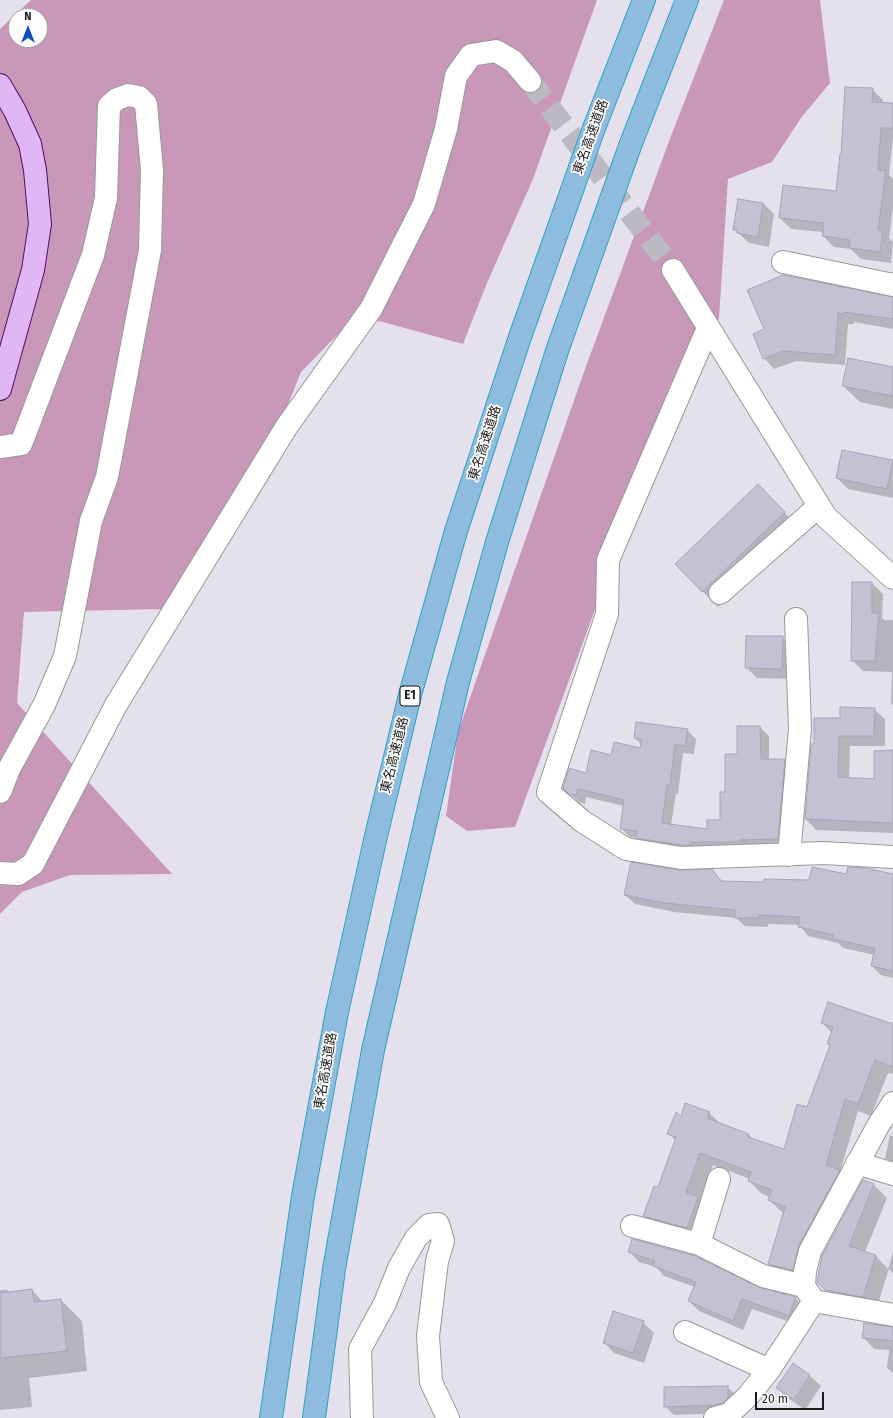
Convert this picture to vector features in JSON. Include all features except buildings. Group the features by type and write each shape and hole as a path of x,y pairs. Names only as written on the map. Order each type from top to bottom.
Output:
{"highway":[{"name":"東名高速道路","path":"271,1418 303,1196 337,1012 376,836 410,695 456,531 518,344 594,128 644,0"},
{"path":"314,1418 334,1269 373,1050 458,682 497,542 558,348 630,146 687,0"}],"street":[{"path":"0,873 18,874 33,864 116,705 287,426 371,310 424,204 446,129 456,76 471,55 496,51 513,61 530,81"},
{"path":"0,85 15,111 30,144 35,170 40,224 33,270 0,389"},
{"path":"0,447 21,444 93,255 106,198 109,106 128,95 139,97 146,104 152,170 150,250 107,477 91,521 65,656 44,705 9,769 0,792"},
{"path":"783,262 893,285"},
{"path":"673,270 826,517 893,578"},
{"path":"708,328 608,560 607,614 548,792 582,821 626,849 681,858 824,853 893,857"},
{"path":"720,593 819,506"},
{"path":"790,855 800,730 796,619"},
{"path":"715,1418 729,1414 748,1396 769,1370 809,1294 805,1270 810,1251 878,1124 893,1103"},
{"path":"858,1163 893,1174"},
{"path":"699,1244 719,1179"},
{"path":"362,1418 360,1350 385,1304 399,1268 416,1238 429,1225 438,1224 443,1241 437,1261 429,1344 431,1382 448,1418"},
{"path":"632,1226 699,1244 763,1276 809,1294 893,1315"},
{"path":"685,1332 769,1370"}],"shaded area":[{"path":"31,0 597,0 533,179 487,283 463,344 357,315 301,372 274,439 162,609 24,612 17,703 172,874 70,875 22,892 0,914 0,29 8,22 8,48 48,48 48,8 22,8"},
{"path":"724,0 820,0 830,83 801,118 772,162 728,179 719,319 650,434 596,607 515,827 467,831 446,816 458,732 585,369 671,136"}],"tunnel":[{"path":"530,81 673,270"}]}
